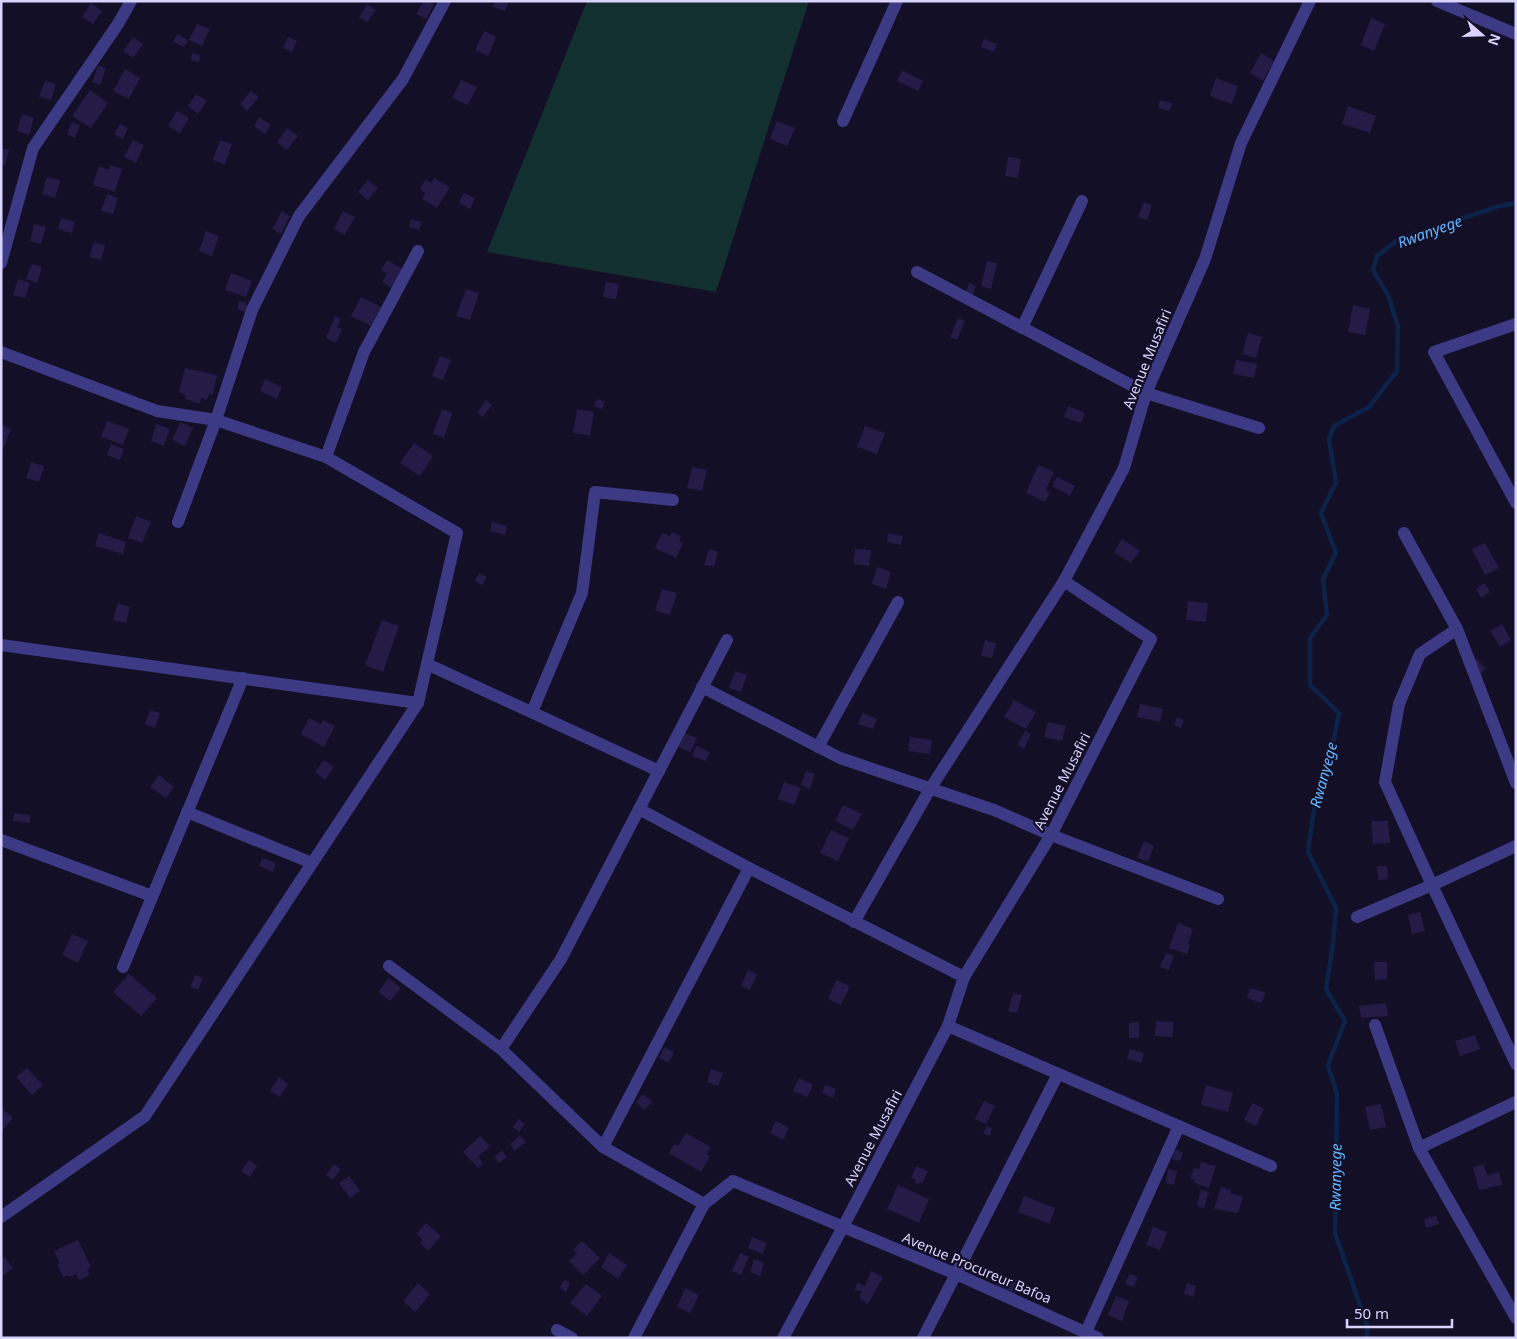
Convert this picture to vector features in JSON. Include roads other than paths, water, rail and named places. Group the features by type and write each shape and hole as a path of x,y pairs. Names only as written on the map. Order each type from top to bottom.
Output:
{"street":[{"path":"1,263 33,148 118,24 131,1"},
{"path":"178,522 216,420 252,310 299,216 403,79 445,1"},
{"path":"843,121 897,1"},
{"path":"1437,1 1516,34"},
{"name":"Avenue Musafiri","path":"783,1338 948,1026 964,977 1051,835 1151,639 1064,581 1124,468 1146,393 1205,259 1241,142 1306,2"},
{"path":"1022,328 1082,201"},
{"path":"326,457 364,352 418,251"},
{"path":"917,272 1146,393 1259,428"},
{"path":"1516,324 1434,352 1516,503"},
{"path":"1,352 157,411 216,420 326,457 457,533 418,702 145,1116 1,1217"},
{"path":"532,712 582,594 595,492 673,500"},
{"path":"1404,533 1457,629 1516,783"},
{"path":"854,922 930,789 1064,581"},
{"path":"818,747 898,602"},
{"path":"1457,629 1420,654 1399,704 1385,782 1516,1064"},
{"path":"501,1049 561,959 726,640"},
{"path":"1,645 418,702"},
{"path":"427,664 659,771"},
{"path":"123,967 243,678"},
{"path":"702,687 840,758 994,810 1051,835 1218,899"},
{"path":"640,809 749,868 964,977"},
{"path":"187,812 312,863"},
{"path":"1,840 152,896"},
{"path":"1357,917 1516,846"},
{"path":"603,1148 749,868"},
{"path":"389,966 501,1049 603,1148 704,1204 634,1338"},
{"path":"1375,1025 1419,1148 1516,1318"},
{"path":"948,1026 1271,1166"},
{"path":"923,1338 1058,1074"},
{"path":"1419,1148 1516,1102"},
{"path":"1086,1332 1179,1126"},
{"name":"Avenue Procureur Bafoa","path":"704,1204 733,1181 956,1274 1098,1338"},
{"path":"557,1330 572,1338"}],"waterway":[{"name":"Rwanyege","path":"1367,1338 1367,1325 1335,1233 1337,1094 1328,1065 1345,1021 1326,989 1336,908 1308,852 1314,809 1327,774 1339,713 1310,685 1310,638 1327,615 1323,579 1336,553 1321,513 1336,482 1329,440 1334,426 1369,407 1397,371 1398,326 1388,295 1373,270 1377,256 1399,239 1500,206 1516,203"}]}
